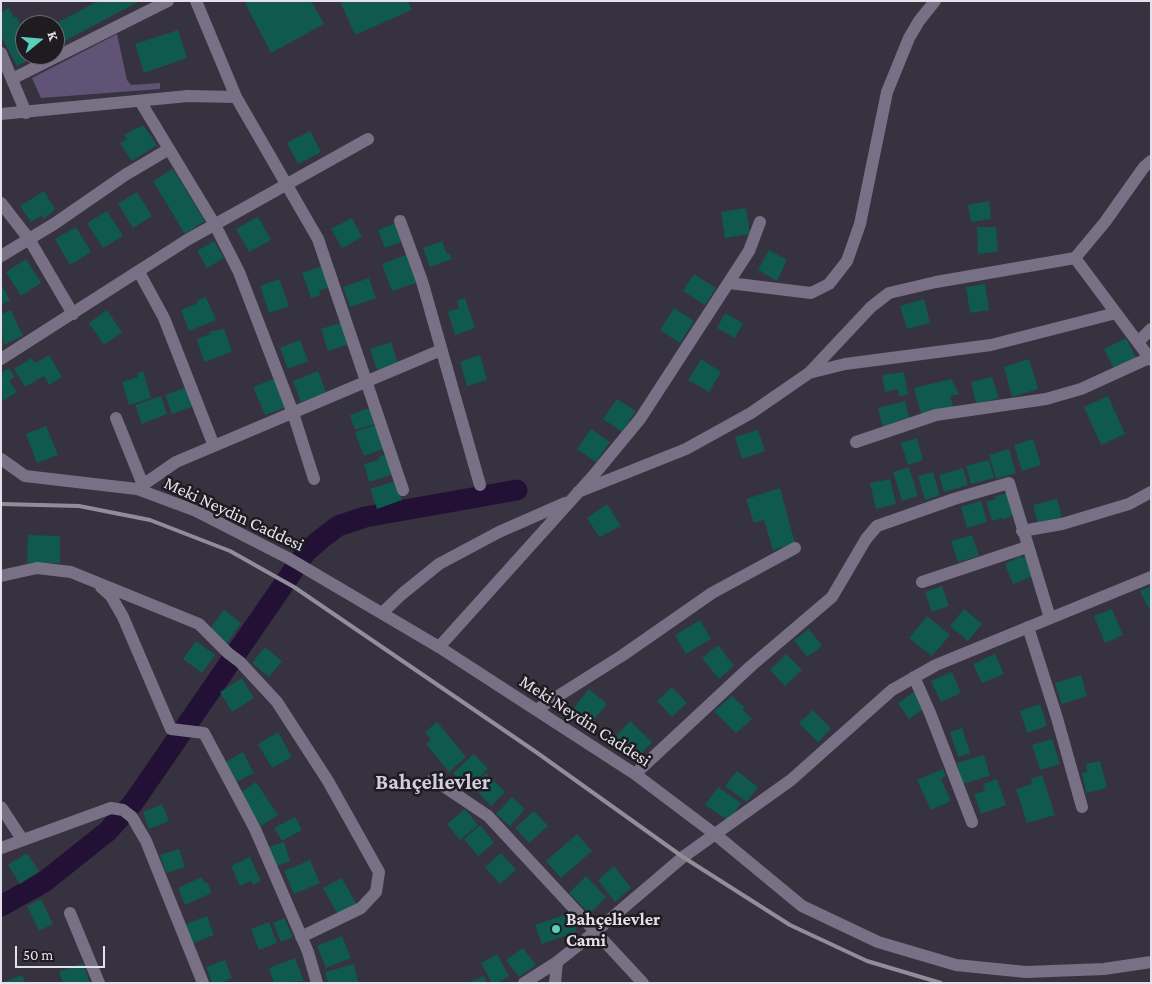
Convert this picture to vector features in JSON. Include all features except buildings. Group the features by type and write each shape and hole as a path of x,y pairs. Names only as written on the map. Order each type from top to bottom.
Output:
{"street":[{"path":"12,79 168,1"},
{"path":"196,1 236,96 318,239 403,490"},
{"path":"729,283 811,293 829,284 847,261 860,224 880,116 887,92 909,38 918,21 935,1"},
{"path":"1,53 26,113"},
{"path":"1,114 188,96 236,96"},
{"path":"140,101 215,225 258,317 294,413 314,479"},
{"path":"1,359 215,225 368,139"},
{"path":"1,256 125,175 169,150"},
{"path":"382,613 439,564 499,532 574,496 686,449 750,413 810,373 871,307 888,294 936,282 1075,258 1105,222 1144,167 1151,161"},
{"path":"1,202 29,239 73,314"},
{"path":"400,221 422,281 480,485"},
{"path":"439,646 574,496 640,419 749,251 760,222"},
{"path":"856,442 936,415 1046,399 1081,389 1150,359 1075,258"},
{"path":"139,272 164,318 214,446"},
{"path":"810,373 845,364 991,345 1116,313"},
{"path":"1138,342 1151,329"},
{"path":"116,418 140,487 176,462 441,350"},
{"name":"Meki Neydin Caddesi","path":"1,459 25,476 140,487 196,511 310,570 439,646 636,774 716,835 802,906 878,942 956,965 1026,972 1104,969 1151,962"},
{"path":"636,774 751,666 832,597 866,539 877,526 954,499 1009,483 1022,531 1050,618"},
{"path":"1022,531 1062,524 1119,507 1151,492"},
{"path":"922,582 1027,547"},
{"path":"536,710 623,655 712,593 795,548"},
{"path":"1,576 37,568 71,572 199,624 228,653 240,662 277,702 328,781 379,872 376,892 361,908 301,937"},
{"path":"524,983 557,962 596,932 683,857 791,780 892,690 936,664 1151,577"},
{"path":"94,581 110,596 123,617 171,729 204,733 255,829 301,937 317,983"},
{"path":"1028,627 1057,718 1082,807"},
{"path":"914,677 930,712 972,822"},
{"path":"433,779 488,816 644,983"},
{"path":"1,807 22,839"},
{"path":"1,848 111,808 118,808 132,817 146,841 202,983"},
{"path":"70,913 99,983"},
{"path":"555,983 557,962"}],"shaded area":[{"path":"117,34 127,80 131,85 160,83 160,89 41,98 32,78 57,65 65,65 65,61"}],"waterway":[{"path":"1,906 44,882 108,831 133,803 306,552 321,539 338,526 365,517 517,490"}],"railway":[{"path":"1,504 79,506 150,520 230,551 294,587 536,752 683,857 790,925 867,961 941,983"}],"place":[{"name":"Bahçelievler Cami","path":"556,929"}],"district":[{"name":"Bahçelievler","path":"433,782"}]}
